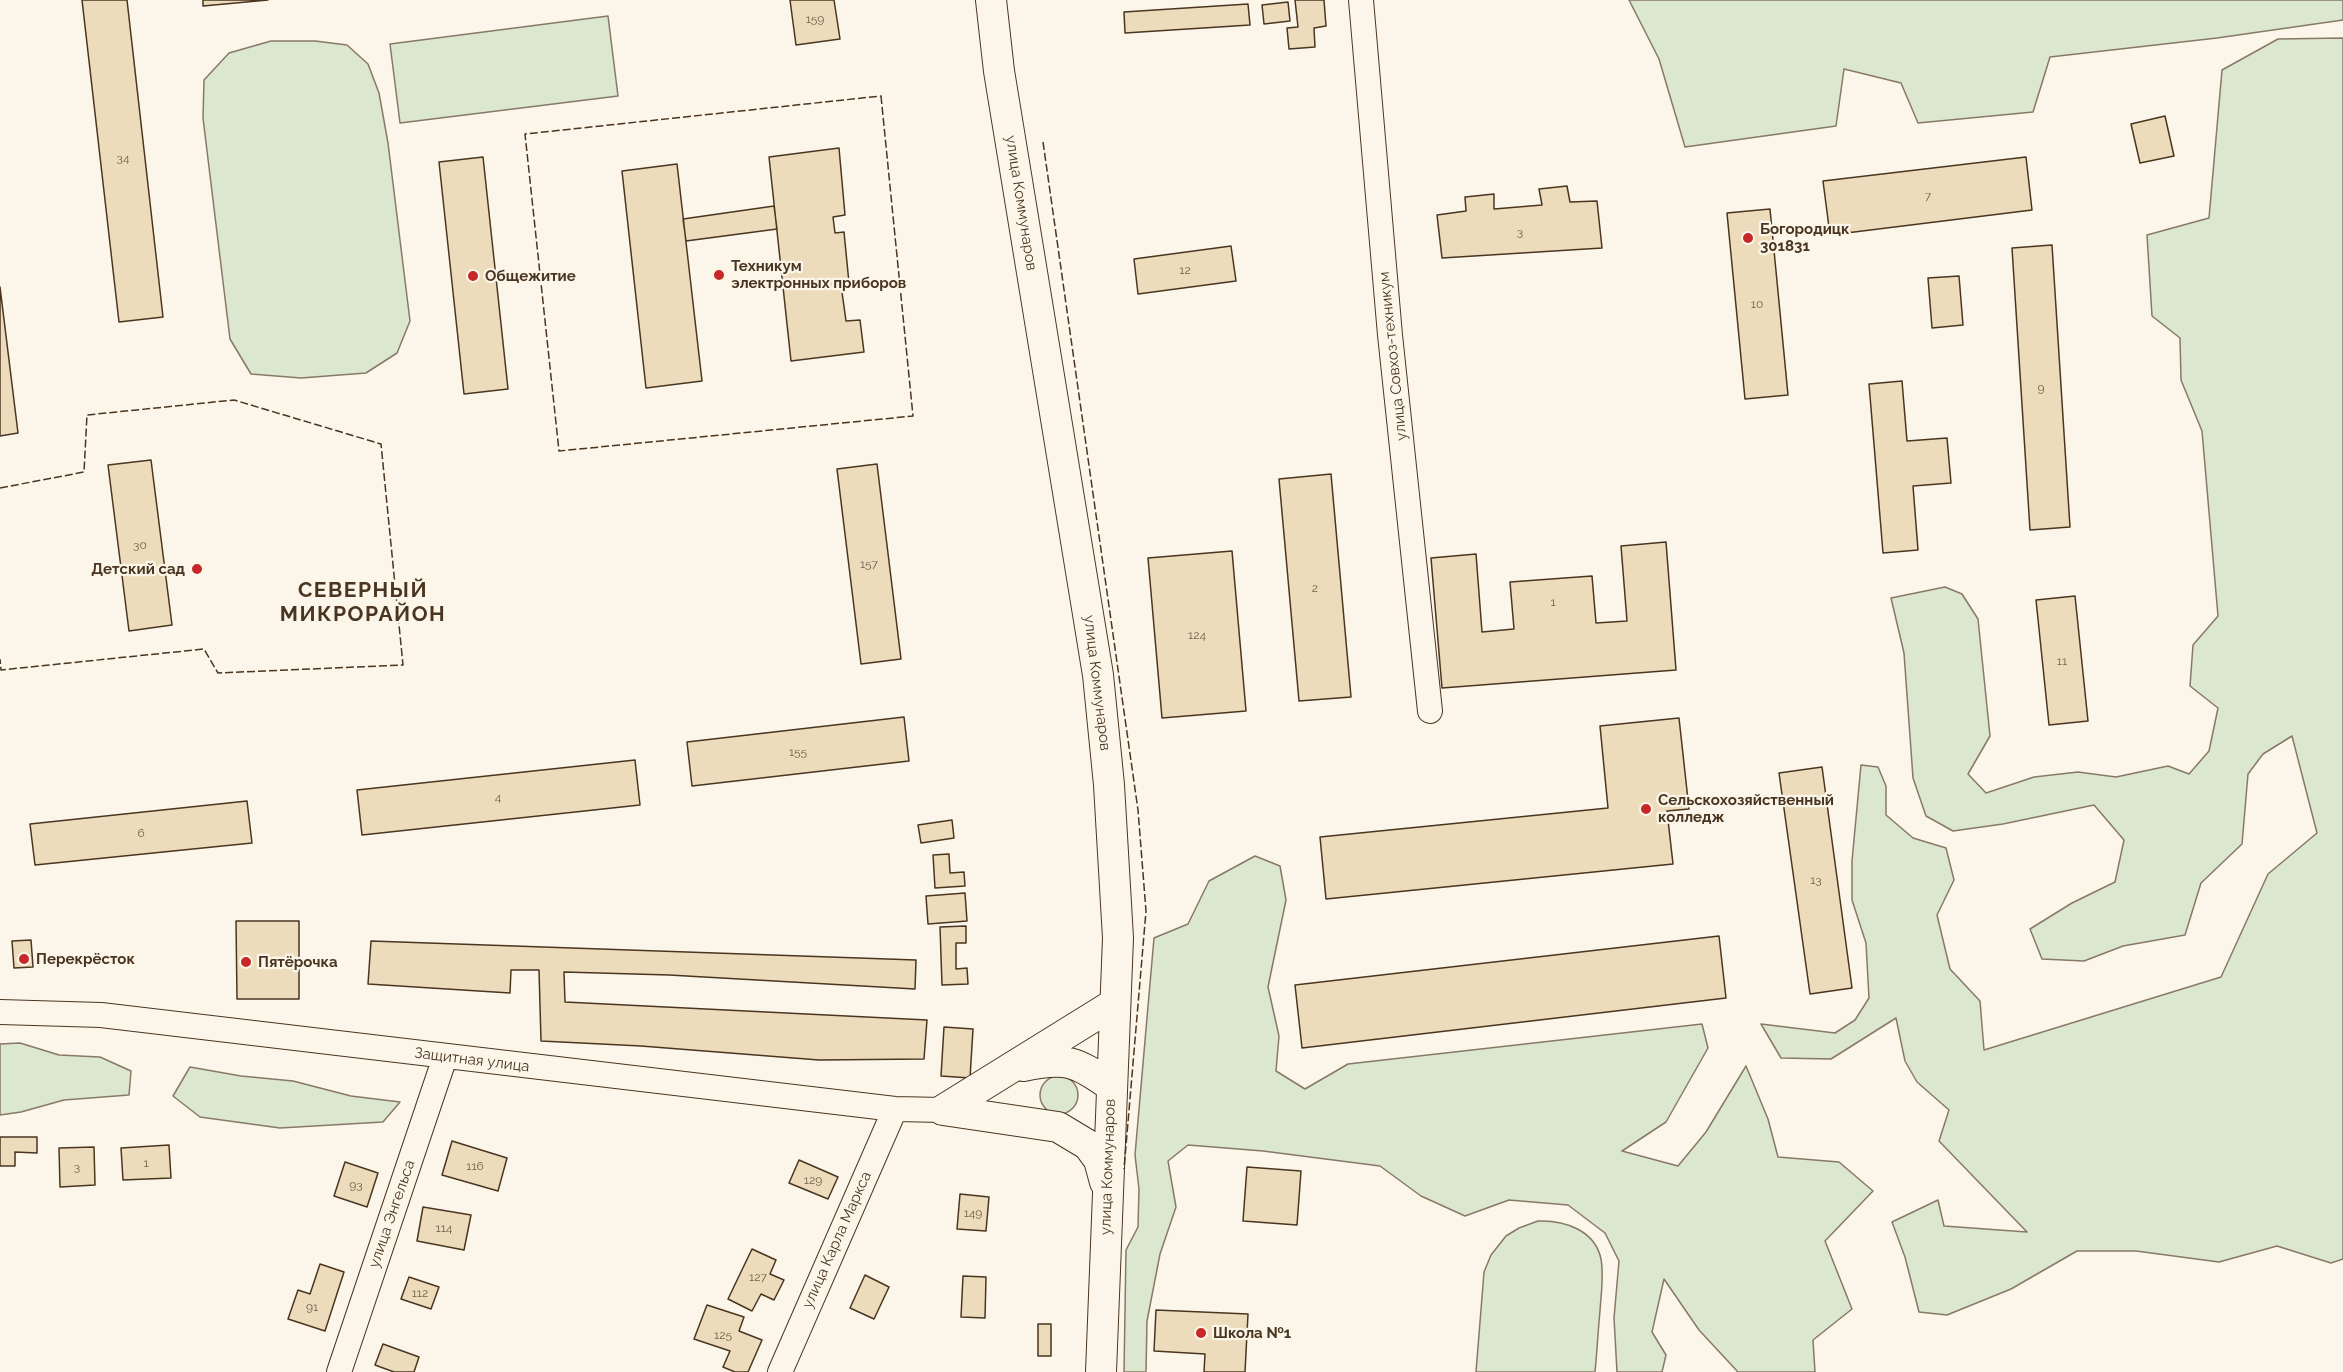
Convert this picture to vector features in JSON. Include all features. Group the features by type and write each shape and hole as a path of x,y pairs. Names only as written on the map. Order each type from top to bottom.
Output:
{"main road":[{"name":"улица Коммунаров","path":"991,0 1001,83 1098,675 1109,785 1118,938 1101,1372"},
{"path":"943,1110 1114,1004"},
{"path":"1010,1069 1048,1060 1070,1062 1085,1068 1111,1095 1089,1118 1058,1127"},
{"path":"943,1110 1058,1127 1088,1145 1099,1160 1108,1190"}],"street":[{"name":"улица Совхоз-техникум","path":"1361,0 1390,335 1430,711"},
{"name":"Защитная улица","path":"0,1012 101,1015 895,1109 943,1110"},
{"name":"улица Энгельса","path":"339,1372 445,1057"},
{"name":"улица Карла Маркса","path":"780,1372 895,1109"}],"green space":[{"path":"1629,0 2343,0 2343,20 2217,38 2050,57 2033,112 1918,123 1901,83 1844,69 1836,126 1685,147 1659,59"},
{"path":"608,16 618,96 400,123 390,44"},
{"path":"2343,38 2343,1259 2331,1263 2277,1246 2219,1262 2136,1251 2077,1251 2011,1289 1947,1315 1919,1312 1905,1257 1892,1222 1938,1200 1944,1226 2027,1232 1939,1141 1949,1110 1917,1082 1905,1061 1896,1018 1831,1059 1781,1058 1761,1024 1835,1033 1855,1020 1869,998 1866,943 1852,900 1852,861 1861,765 1878,767 1886,786 1886,815 1913,838 1946,848 1954,880 1937,915 1950,969 1980,1001 1984,1050 2221,977 2268,874 2317,833 2292,736 2263,754 2248,774 2242,844 2201,883 2185,935 2123,946 2084,961 2042,959 2030,929 2072,903 2115,882 2124,840 2094,805 2003,824 1953,831 1926,816 1913,778 1904,653 1891,598 1945,587 1962,594 1978,619 1990,736 1968,774 1986,793 2034,777 2078,772 2116,777 2168,766 2189,774 2209,751 2218,708 2190,686 2193,645 2218,616 2202,431 2181,380 2180,338 2152,316 2147,235 2209,218 2222,70 2278,39"},
{"path":"271,41 315,41 347,45 368,64 379,93 388,143 410,321 397,353 366,373 301,378 251,374 230,339 203,118 204,80 229,53"},
{"path":"1255,856 1280,866 1286,900 1268,987 1279,1036 1276,1071 1305,1089 1348,1064 1702,1024 1708,1048 1666,1122 1622,1151 1678,1166 1706,1132 1746,1066 1768,1119 1778,1157 1839,1162 1873,1191 1825,1241 1852,1309 1813,1340 1815,1372 1738,1372 1699,1330 1664,1279 1652,1332 1666,1355 1662,1372 1617,1372 1614,1318 1619,1261 1605,1233 1568,1205 1509,1200 1465,1216 1421,1196 1380,1166 1263,1151 1188,1145 1168,1161 1176,1207 1160,1254 1147,1321 1146,1372 1124,1372 1126,1250 1138,1227 1139,1189 1135,1155 1154,938 1188,924 1209,881"},
{"path":"20,1043 59,1055 100,1057 131,1071 129,1095 64,1100 21,1112 0,1115 0,1044"},
{"path":"190,1067 241,1076 293,1081 351,1096 400,1102 383,1122 280,1128 200,1117 173,1096"},
{"path":"1059,1076 1072,1082 1078,1095 1072,1108 1059,1114 1046,1108 1040,1095 1046,1082"},
{"path":"1538,1221 1558,1222 1577,1229 1585,1234 1598,1249 1602,1278 1595,1372 1476,1372 1484,1272 1491,1255 1506,1236"}],"building":[{"path":"82,0 127,0 163,317 119,322"},
{"path":"203,0 268,0 203,6"},
{"path":"790,0 834,0 840,39 796,45"},
{"path":"1295,0 1324,0 1326,26 1314,28 1315,47 1289,49 1287,28 1298,27"},
{"path":"1288,2 1290,21 1264,24 1262,5"},
{"path":"1248,4 1250,25 1125,33 1124,12"},
{"path":"2165,116 2174,156 2140,163 2131,124"},
{"path":"839,148 845,215 833,217 835,233 844,232 849,283 841,285 846,321 860,320 864,352 791,361 769,157"},
{"name":"Общежитие","path":"483,157 508,389 464,394 439,162"},
{"path":"2026,157 2032,210 1830,235 1823,181"},
{"path":"677,164 702,381 646,388 622,171"},
{"path":"1567,186 1570,202 1597,201 1602,248 1442,258 1437,215 1466,211 1465,197 1494,194 1494,209 1542,205 1539,189"},
{"path":"774,206 777,229 686,241 683,219"},
{"path":"1770,209 1788,395 1745,399 1727,213"},
{"path":"2052,245 2070,527 2030,530 2012,248"},
{"path":"1231,246 1236,281 1138,294 1134,259"},
{"path":"1959,276 1963,325 1932,328 1928,278"},
{"path":"0,287 18,433 0,436"},
{"path":"1902,381 1907,441 1947,438 1951,483 1913,486 1918,550 1883,553 1869,384"},
{"path":"151,460 172,625 129,631 108,465"},
{"path":"877,464 901,659 861,664 837,469"},
{"path":"1331,474 1351,697 1299,701 1279,479"},
{"path":"1666,542 1676,670 1442,688 1431,558 1476,554 1482,632 1514,629 1510,582 1592,576 1596,623 1627,621 1621,546"},
{"path":"1232,551 1246,711 1162,718 1148,558"},
{"path":"2075,596 2088,721 2049,725 2036,600"},
{"path":"904,717 909,761 692,786 687,742"},
{"name":"Сельскохозяйственный колледж","path":"1679,718 1689,809 1667,811 1673,864 1326,899 1320,837 1608,808 1600,726"},
{"path":"635,760 640,805 362,835 357,790"},
{"path":"1822,767 1852,988 1810,994 1779,773"},
{"path":"247,801 252,843 35,865 30,824"},
{"path":"952,820 954,838 921,843 918,825"},
{"path":"949,854 950,873 964,872 965,886 935,888 933,855"},
{"path":"965,893 967,921 928,924 926,896"},
{"path":"236,921 299,921 299,999 237,999"},
{"path":"966,926 966,943 956,943 956,969 967,968 968,984 942,985 940,927"},
{"path":"1719,936 1726,998 1302,1048 1295,985"},
{"path":"31,940 33,967 14,968 12,941"},
{"path":"371,941 916,960 915,989 669,975 564,972 565,1002 927,1020 924,1059 819,1060 641,1046 541,1041 539,970 511,970 510,993 368,984"},
{"path":"944,1027 973,1029 970,1078 941,1076"},
{"path":"0,1137 37,1137 37,1153 15,1152 15,1166 0,1166"},
{"path":"452,1141 507,1158 498,1191 442,1175"},
{"path":"169,1145 171,1178 123,1180 121,1148"},
{"path":"94,1147 95,1185 60,1187 59,1148"},
{"path":"799,1160 838,1177 828,1199 789,1183"},
{"path":"345,1162 378,1173 367,1207 334,1196"},
{"path":"1247,1167 1301,1171 1297,1225 1243,1221"},
{"path":"960,1194 989,1197 986,1231 957,1229"},
{"path":"423,1207 471,1215 464,1250 417,1241"},
{"path":"752,1249 776,1260 770,1274 784,1280 774,1300 761,1294 752,1311 728,1299"},
{"path":"320,1264 344,1272 325,1331 288,1319 298,1290 310,1294"},
{"path":"865,1275 889,1287 874,1319 850,1308"},
{"path":"963,1276 986,1277 985,1318 961,1317"},
{"path":"409,1277 439,1287 431,1309 401,1299"},
{"path":"707,1305 744,1317 739,1331 762,1340 748,1372 735,1372 723,1367 730,1351 694,1339"},
{"name":"Школа №1","path":"1156,1310 1248,1314 1245,1372 1204,1372 1205,1354 1154,1351"},
{"path":"1038,1324 1051,1324 1051,1356 1038,1356"},
{"path":"383,1344 419,1357 414,1372 394,1372 375,1365"}],"fence":[{"path":"881,96 913,416 559,451 525,134 881,96"},
{"path":"1043,142 1138,810 1146,911 1124,1169"},
{"path":"0,488 84,472 87,415 234,400 381,444 403,665 218,673 204,649 1,670 0,659"}],"place":[{"name":"Богородицк 301831","path":"1748,238"},
{"name":"Техникум электронных приборов","path":"719,275"},
{"name":"Общежитие","path":"473,276"},
{"name":"Детский сад","path":"197,569"},
{"name":"Сельскохозяйственный колледж","path":"1646,809"},
{"name":"Перекрёсток","path":"24,959"},
{"name":"Пятёрочка","path":"246,962"},
{"name":"Школа №1","path":"1201,1333"}],"district":[{"name":"СЕВЕРНЫЙ МИКРОРАЙОН","path":"363,603"}]}
